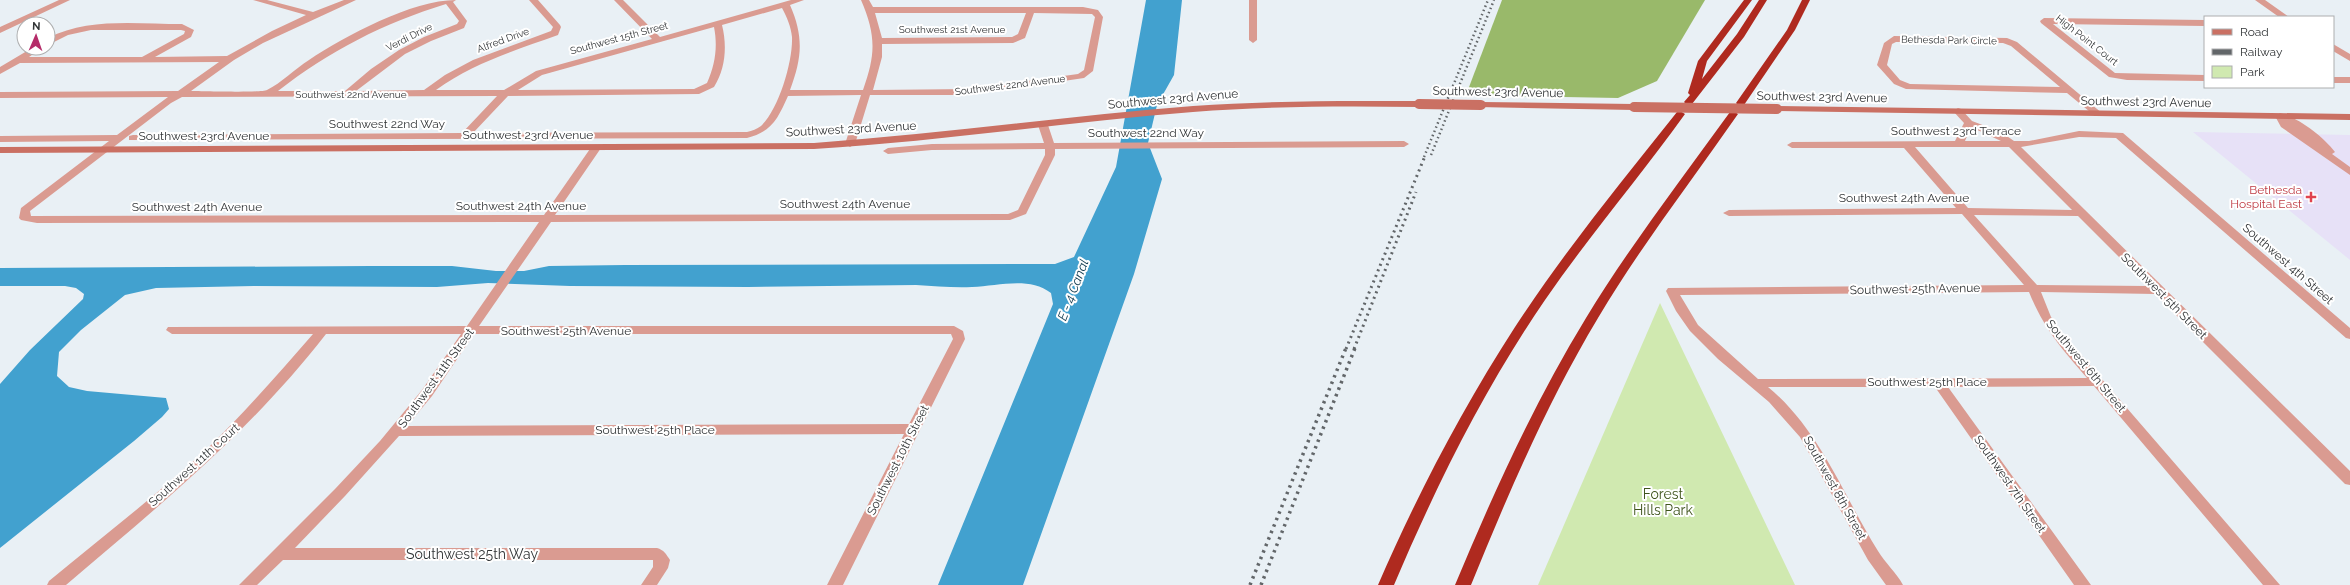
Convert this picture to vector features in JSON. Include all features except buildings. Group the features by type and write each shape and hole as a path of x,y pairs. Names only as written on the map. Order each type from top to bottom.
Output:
{"highway":[{"path":"1748,0 1731,26 1703,61 1690,102 1741,35 1763,0"},
{"path":"1741,103 1791,30 1806,0"},
{"path":"1386,585 1441,466 1490,378 1521,327 1581,242 1680,114"},
{"path":"1463,585 1521,450 1564,366 1635,253 1733,114"}],"street":[{"path":"0,30 66,0"},
{"path":"257,0 314,15"},
{"path":"105,150 168,101 181,94 229,59 270,35 352,0"},
{"path":"268,94 307,63 338,45 386,22 450,0"},
{"name":"Verdi Drive","path":"347,94 390,58 424,41 461,26 463,21 450,0"},
{"name":"Alfred Drive","path":"425,94 448,77 476,62 555,33 557,27 533,0"},
{"path":"618,0 657,39"},
{"name":"Southwest 15th Street","path":"464,137 504,94 527,79 546,70 800,0"},
{"path":"850,144 876,69 877,41 871,10 865,0"},
{"path":"871,10 1083,10 1085,0"},
{"path":"1253,0 1253,40"},
{"path":"2259,0 2284,16"},
{"path":"784,93 792,74 796,50 794,25 785,4"},
{"name":"Southwest 21st Avenue","path":"877,41 1013,40 1022,36 1031,10"},
{"name":"Southwest 22nd Avenue","path":"784,93 969,92 1081,76 1088,71 1099,16 1095,12 1083,10"},
{"name":"High Point Court","path":"2204,23 2044,21 2112,75 2127,77 2204,78"},
{"name":"Southwest 22nd Avenue","path":"0,95 688,93 701,91 711,84 720,62 720,35 717,23"},
{"path":"56,38 73,31 91,27 188,28 190,32 188,35 143,59"},
{"name":"Bethesda Park Circle","path":"2068,90 1909,87 1895,81 1883,67 1882,60 1888,43 1894,39 2004,40 2014,44 2098,114"},
{"path":"2334,48 2350,58"},
{"path":"0,71 25,56"},
{"path":"19,60 229,59"},
{"path":"2334,80 2350,80"},
{"name":"Southwest 22nd Way","path":"133,138 740,135 761,131 768,124 784,93"},
{"path":"105,150 133,138 179,101 181,94"},
{"name":"Southwest 23rd Avenue","path":"0,150 776,147 850,144 1170,111 1302,104 1419,104 1958,111 2350,118"},
{"name":"Southwest 5th Street","path":"1958,111 1969,123 1997,134 2012,144 2350,480"},
{"path":"2280,116 2285,125 2350,172"},
{"path":"1958,144 1964,138 1966,127 1969,123"},
{"path":"1043,125 1050,147"},
{"name":"Southwest 23rd Terrace","path":"1792,145 2029,144 2079,134 2119,135"},
{"name":"Southwest 4th Street","path":"2119,135 2350,335"},
{"path":"0,138 120,138"},
{"name":"Southwest 22nd Way","path":"888,151 932,147 1404,144"},
{"name":"Southwest 6th Street","path":"1906,144 2033,288 2039,305 2049,323 2097,382 2272,585"},
{"name":"Southwest 24th Avenue","path":"105,150 26,210 25,218 37,220 1018,216 1022,212 1048,160 1050,147"},
{"name":"Southwest 11th Street","path":"246,585 337,497 397,431 470,331 596,148"},
{"name":"Southwest 24th Avenue","path":"1729,213 1966,211 2080,212"},
{"name":"Southwest 25th Avenue","path":"1672,291 2033,288 2158,290"},
{"name":"Southwest 8th Street","path":"1672,291 1682,311 1694,328 1714,349 1757,383 1774,399 1805,434 1873,556 1895,585"},
{"name":"Southwest 25th Avenue","path":"172,330 321,332 954,330 959,334"},
{"name":"Southwest 11th Court","path":"55,585 170,488 234,430 264,399 321,332"},
{"name":"Southwest 10th Street","path":"835,585 959,339 959,334"},
{"name":"Southwest 7th Street","path":"1938,382 2083,585"},
{"name":"Southwest 25th Place","path":"1757,383 2097,382"},
{"name":"Southwest 25th Place","path":"397,431 913,429"},
{"name":"Southwest 25th Way","path":"278,554 657,554 662,560 660,568 649,585"}],"shaded area":[{"name":"Bethesda Hospital East","path":"2193,132 2350,135 2350,260"}],"green space":[{"path":"1502,0 1705,0 1657,81 1618,98 1466,95"},
{"name":"Forest Hills Park","path":"1660,303 1795,585 1538,585"}],"water":[{"name":"E - 4 Canal","path":"1146,0 1182,0 1174,75 1157,105 1148,143 1162,179 1134,274 1023,585 938,585 1053,304 1051,293 1042,288 1023,283 965,287 916,285 748,287 570,286 488,283 437,287 254,286 156,288 125,295 81,330 59,352 57,376 69,387 87,391 166,398 169,409 134,441 0,548 0,384 30,350 83,299 84,294 76,288 65,286 0,286 0,268 452,266 496,271 524,271 549,266 1055,264 1074,257 1116,167"}],"railway":[{"path":"1424,157 1488,0"},
{"path":"1431,155 1494,0"},
{"path":"1346,349 1425,156"},
{"path":"1354,349 1416,192"},
{"path":"1250,585 1346,348"},
{"path":"1261,585 1355,348"}],"place":[{"name":"Bethesda Hospital East","path":"2311,197"}]}
